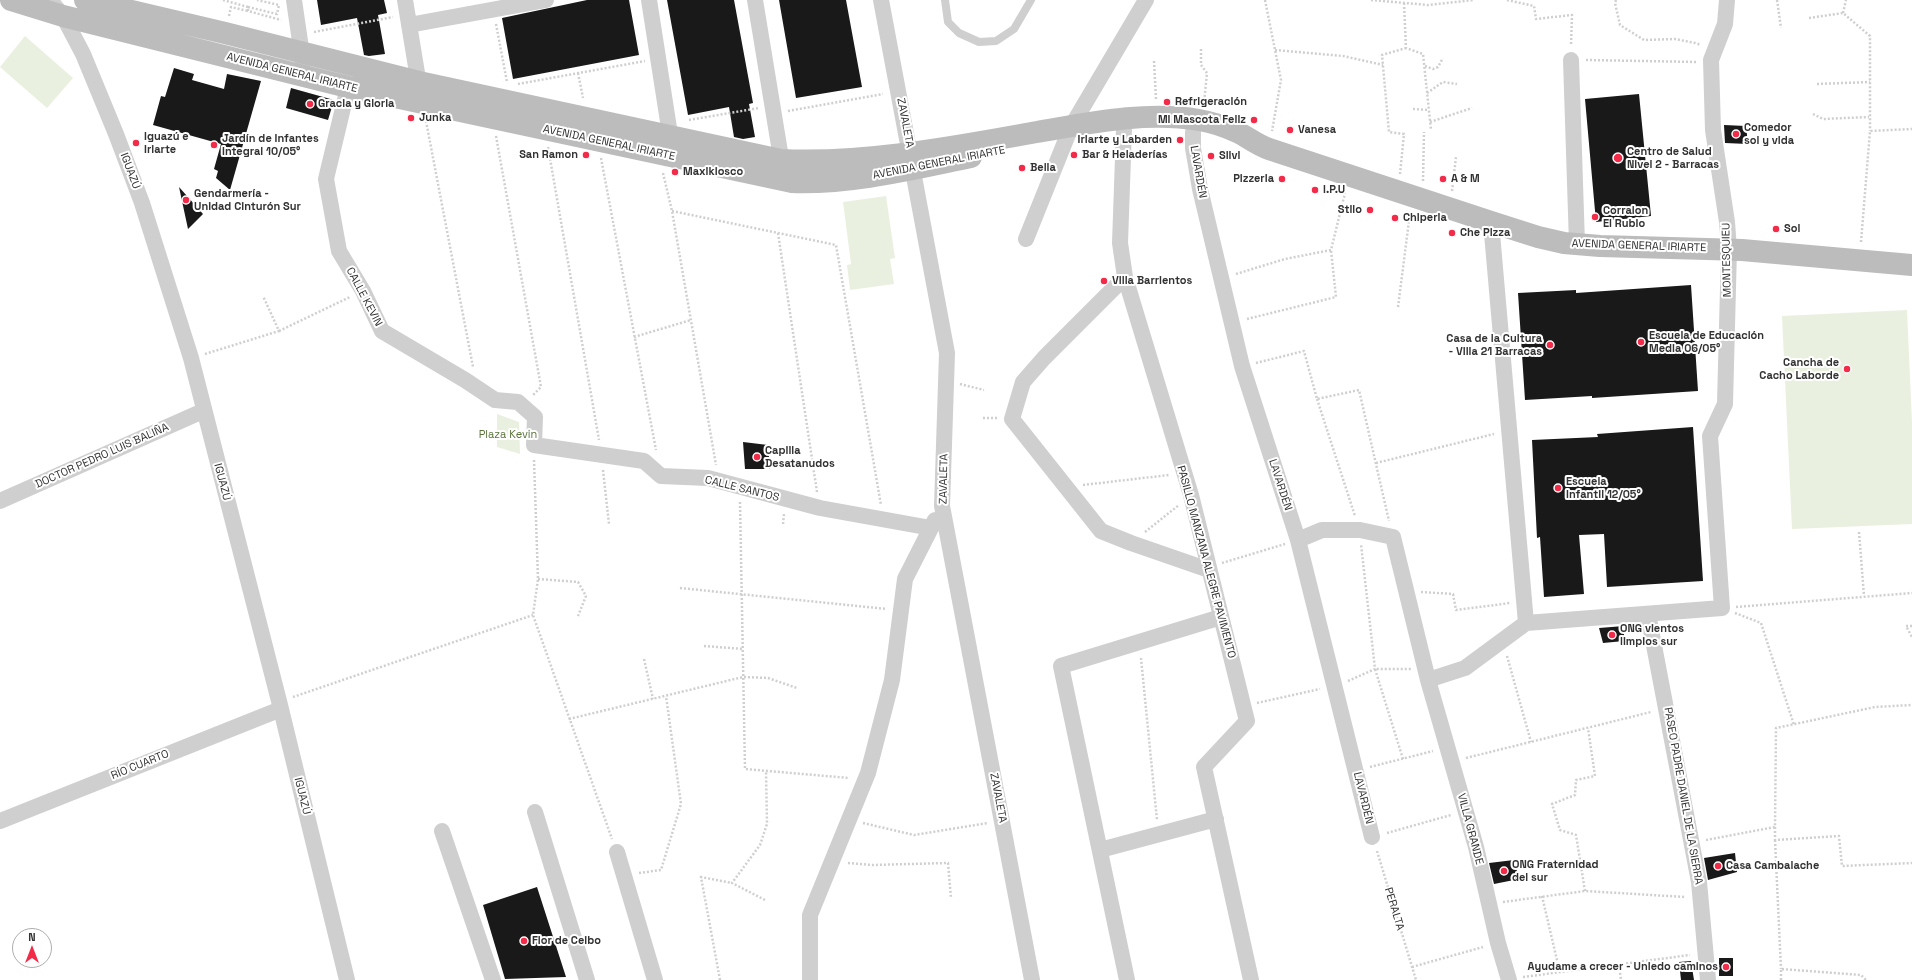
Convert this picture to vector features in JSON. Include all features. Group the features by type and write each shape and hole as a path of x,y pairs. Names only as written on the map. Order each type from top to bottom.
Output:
{"main road":[{"name":"AVENIDA GENERAL IRIARTE","path":"11,0 57,8 348,87 420,92 509,94 587,119 668,142 782,170 792,182 824,182 912,161 1068,132 1127,118 1156,117 1197,126 1236,132 1264,147 1538,237 1577,244 1600,246 1729,249 1912,265"},
{"name":"AVENIDA GENERAL IRIARTE","path":"85,0 225,32 302,54 420,92 493,118 598,140 668,142"},
{"name":"AVENIDA GENERAL IRIARTE","path":"1068,132 1197,126"}],"street":[{"path":"294,0 306,76"},
{"path":"420,92 408,13 494,10 546,0"},
{"path":"649,0 668,142"},
{"path":"755,0 782,170"},
{"name":"ZAVALETA","path":"882,0 947,353 942,506 1032,980"},
{"path":"1026,239 1068,132 1146,0"},
{"name":"MONTESQUIEU","path":"1722,608 1710,436 1725,404 1729,249 1727,222 1713,130 1712,57 1725,24 1727,0"},
{"name":"IGUAZÚ","path":"57,8 99,91 142,203 191,358 203,412 280,705 347,980"},
{"path":"1571,60 1577,244"},
{"name":"CALLE KEVIN","path":"348,87 326,179 339,251 363,291 382,332 495,400 518,402 523,406"},
{"name":"LAVARDÉN","path":"1197,126 1192,140 1195,164 1220,279 1233,322 1242,366 1298,540 1372,838"},
{"name":"PASILLO MANZANA ALEGRE PAVIMENTO","path":"1124,129 1120,243 1124,277 1191,495 1247,721 1204,766 1251,980"},
{"path":"1491,222 1526,623"},
{"path":"1124,277 1044,358 1024,382 1012,418 1101,530 1131,543 1209,568"},
{"path":"523,406 535,416 534,445 644,461 661,476"},
{"name":"DOCTOR PEDRO LUIS BALIÑA","path":"0,501 203,412"},
{"name":"CALLE SANTOS","path":"661,476 708,478 740,488 820,508 930,528"},
{"path":"810,980 810,915 865,780 892,680 904,579 942,506"},
{"path":"1298,540 1322,530 1360,530 1393,536"},
{"name":"VILLA GRANDE","path":"1393,536 1427,675 1476,846 1498,943 1509,980"},
{"path":"1427,675 1465,668 1526,623 1722,608"},
{"name":"PASEO PADRE DANIEL DE LA SIERRA","path":"1648,614 1692,843 1700,898 1708,980"},
{"path":"1127,980 1061,666 1221,617"},
{"name":"RÍO CUARTO","path":"0,820 280,705"},
{"path":"535,812 587,980"},
{"path":"1100,850 1216,819"},
{"path":"442,831 493,980"},
{"path":"617,852 655,980"}],"lane":[{"path":"945,0 948,22 959,33 979,42 996,41 1014,29 1031,0"}],"path":[{"path":"223,0 277,14 279,5 257,0"},
{"path":"1264,147 1281,80 1265,0"},
{"path":"1371,0 1428,5 1474,0"},
{"path":"1507,0 1534,6 1536,19 1572,15 1571,60 1712,57"},
{"path":"1616,0 1615,3 1620,25 1644,40 1675,39 1695,43 1712,57"},
{"path":"1776,0 1781,28"},
{"path":"1843,13 1846,0"},
{"path":"1404,3 1406,48"},
{"path":"231,7 298,24 311,32 408,13"},
{"path":"494,10 509,94 578,73 658,59"},
{"path":"1809,18 1843,13 1870,36 1870,131 1859,260"},
{"path":"1411,195 1404,134 1389,132 1382,55 1406,48 1423,54 1431,130"},
{"path":"1197,126 1207,73 1201,64 1201,49"},
{"path":"1275,50 1343,56 1383,65"},
{"path":"1425,66 1433,68 1438,67 1443,58"},
{"path":"1154,62 1156,117"},
{"path":"578,73 587,119"},
{"path":"1427,93 1443,82 1457,84"},
{"path":"1817,84 1870,82"},
{"path":"719,482 672,212 668,142 773,110 899,91"},
{"path":"420,92 477,388"},
{"path":"1430,122 1472,108"},
{"path":"1413,109 1429,110"},
{"path":"1813,114 1823,119 1869,117"},
{"path":"493,118 541,387 523,406"},
{"path":"545,129 601,455 609,524"},
{"path":"1870,131 1912,129"},
{"path":"1398,307 1411,195 1424,132"},
{"path":"598,140 661,476"},
{"path":"1450,208 1456,157"},
{"path":"1233,322 1336,297 1331,250 1349,174"},
{"path":"672,212 836,245 884,520"},
{"path":"778,233 820,508"},
{"path":"1220,279 1285,259 1331,250"},
{"path":"191,358 279,332 363,291"},
{"path":"263,296 279,332"},
{"path":"634,336 691,320"},
{"path":"1242,366 1304,351 1317,399 1360,530 1375,669 1403,759"},
{"path":"946,381 984,390"},
{"path":"1317,399 1359,390 1393,536"},
{"path":"1376,463 1509,431"},
{"path":"534,445 538,579 533,615 617,852"},
{"path":"1067,487 1184,473"},
{"path":"740,488 745,769 865,780"},
{"path":"1131,543 1191,495"},
{"path":"1859,532 1864,596"},
{"path":"1209,568 1298,540"},
{"path":"538,579 578,582 586,596 578,616"},
{"path":"680,588 901,610"},
{"path":"1406,591 1453,594 1456,610 1524,602"},
{"path":"1722,608 1912,593"},
{"path":"1722,608 1761,623 1794,724"},
{"path":"280,705 533,615"},
{"path":"1912,626 1906,626 1912,637"},
{"path":"1503,640 1531,742"},
{"path":"1140,641 1159,834"},
{"path":"704,646 742,649"},
{"path":"644,659 653,699"},
{"path":"1244,706 1335,686 1375,669 1427,675"},
{"path":"569,719 743,678 768,678 797,688"},
{"path":"625,875 661,870 681,804 666,696"},
{"path":"1781,980 1775,840 1776,728 1875,707 1912,705"},
{"path":"1356,770 1403,759 1450,754 1531,742 1667,708"},
{"path":"1585,891 1576,835 1560,830 1552,804 1575,795 1576,780 1595,776 1588,728"},
{"path":"732,883 760,845 768,824 766,771"},
{"path":"1372,838 1465,811"},
{"path":"849,819 914,835 1002,820"},
{"path":"1692,843 1775,827"},
{"path":"1775,840 1839,836 1842,866 1912,862"},
{"name":"PERALTA","path":"1372,838 1416,980"},
{"path":"832,861 872,865 948,863 951,898"},
{"path":"720,980 700,877 732,883 765,900"},
{"path":"1489,903 1585,891 1700,898"},
{"path":"1542,896 1560,973"},
{"path":"1412,967 1498,943"},
{"path":"1509,980 1706,953"},
{"path":"1619,965 1622,980"},
{"path":"1781,969 1861,975 1866,980"}],"green space":[{"path":"25,36 73,78 47,108 0,67"},
{"path":"886,196 895,258 890,259 894,284 850,290 847,265 851,264 843,202"},
{"name":"Cancha de Cacho Laborde","path":"1907,310 1912,422 1912,524 1792,529 1782,316"},
{"name":"Plaza Kevin","path":"497,414 519,422 520,454 497,447"}],"building":[{"path":"317,0 384,0 387,13 378,15 385,54 369,56 364,55 357,18 321,25"},
{"path":"587,0 629,0 639,55 513,79 502,18"},
{"path":"667,0 734,0 753,103 749,104 755,137 743,139 734,137 729,107 688,115"},
{"path":"779,0 846,0 862,87 796,98"},
{"path":"174,68 194,74 192,80 224,89 227,74 261,81 230,190 216,178 218,171 214,169 221,144 153,125 161,96 165,97"},
{"name":"Gracia y Gloria","path":"291,88 334,100 328,120 286,108"},
{"name":"Centro de Salud Nivel 2 - Barracas","path":"1639,94 1651,216 1596,222 1585,99"},
{"name":"Comedor sol y vida","path":"1724,125 1746,126 1748,144 1725,143"},
{"name":"Gendarmería - Unidad Cinturón Sur","path":"179,187 203,214 188,229"},
{"name":"Escuela de Educación Media 06/05°","path":"1691,285 1698,391 1592,398 1592,396 1525,400 1518,293 1576,290 1576,293"},
{"path":"1693,427 1703,581 1607,587 1604,534 1579,535 1584,594 1544,597 1540,537 1537,538 1532,440 1598,437 1597,434"},
{"name":"Capilla Desatanudos","path":"743,442 768,445 770,469 745,469"},
{"name":"ONG vientos limpios sur","path":"1624,626 1624,641 1603,643 1599,628"},
{"name":"Casa Cambalache","path":"1735,853 1737,872 1708,880 1704,858"},
{"name":"ONG Fraternidad del sur","path":"1514,860 1519,879 1494,884 1489,863"},
{"name":"Flor de Ceibo","path":"537,887 566,977 505,979 483,905"},
{"name":"Ayudame a crecer - Uniedo caminos","path":"1719,958 1733,958 1733,976 1719,976"},
{"path":"1691,961 1694,980 1681,980 1679,962"}],"place":[{"name":"Refrigeración","path":"1167,102"},
{"name":"Gracia y Gloria","path":"310,104"},
{"name":"Junka","path":"411,118"},
{"name":"Mi Mascota Feliz","path":"1254,120"},
{"name":"Vanesa","path":"1290,130"},
{"name":"Comedor sol y vida","path":"1736,134"},
{"name":"Iriarte y Labarden","path":"1180,140"},
{"name":"Iguazú e Iriarte","path":"136,143"},
{"name":"Jardín de Infantes Integral 10/05°","path":"214,145"},
{"name":"San Ramon","path":"586,155"},
{"name":"Bar & Heladerías","path":"1074,155"},
{"name":"Silvi","path":"1211,156"},
{"name":"Centro de Salud Nivel 2 - Barracas","path":"1618,158"},
{"name":"Bella","path":"1022,168"},
{"name":"Maxikiosco","path":"675,172"},
{"name":"Pizzeria","path":"1282,179"},
{"name":"A & M","path":"1443,179"},
{"name":"I.P.U","path":"1315,190"},
{"name":"Gendarmería - Unidad Cinturón Sur","path":"186,200"},
{"name":"Stilo","path":"1370,210"},
{"name":"Corralon El Rubio","path":"1595,217"},
{"name":"Chiperia","path":"1395,218"},
{"name":"Sol","path":"1776,229"},
{"name":"Che Pizza","path":"1452,233"},
{"name":"Villa Barrientos","path":"1104,281"},
{"name":"Escuela de Educación Media 06/05°","path":"1641,342"},
{"name":"Casa de la Cultura - Villa 21 Barracas","path":"1550,345"},
{"name":"Cancha de Cacho Laborde","path":"1847,369"},
{"name":"Capilla Desatanudos","path":"757,457"},
{"name":"Escuela Infantil 12/05°","path":"1558,488"},
{"name":"ONG vientos limpios sur","path":"1612,635"},
{"name":"Casa Cambalache","path":"1718,866"},
{"name":"ONG Fraternidad del sur","path":"1504,871"},
{"name":"Flor de Ceibo","path":"524,941"},
{"name":"Ayudame a crecer - Uniedo caminos","path":"1726,967"}]}
